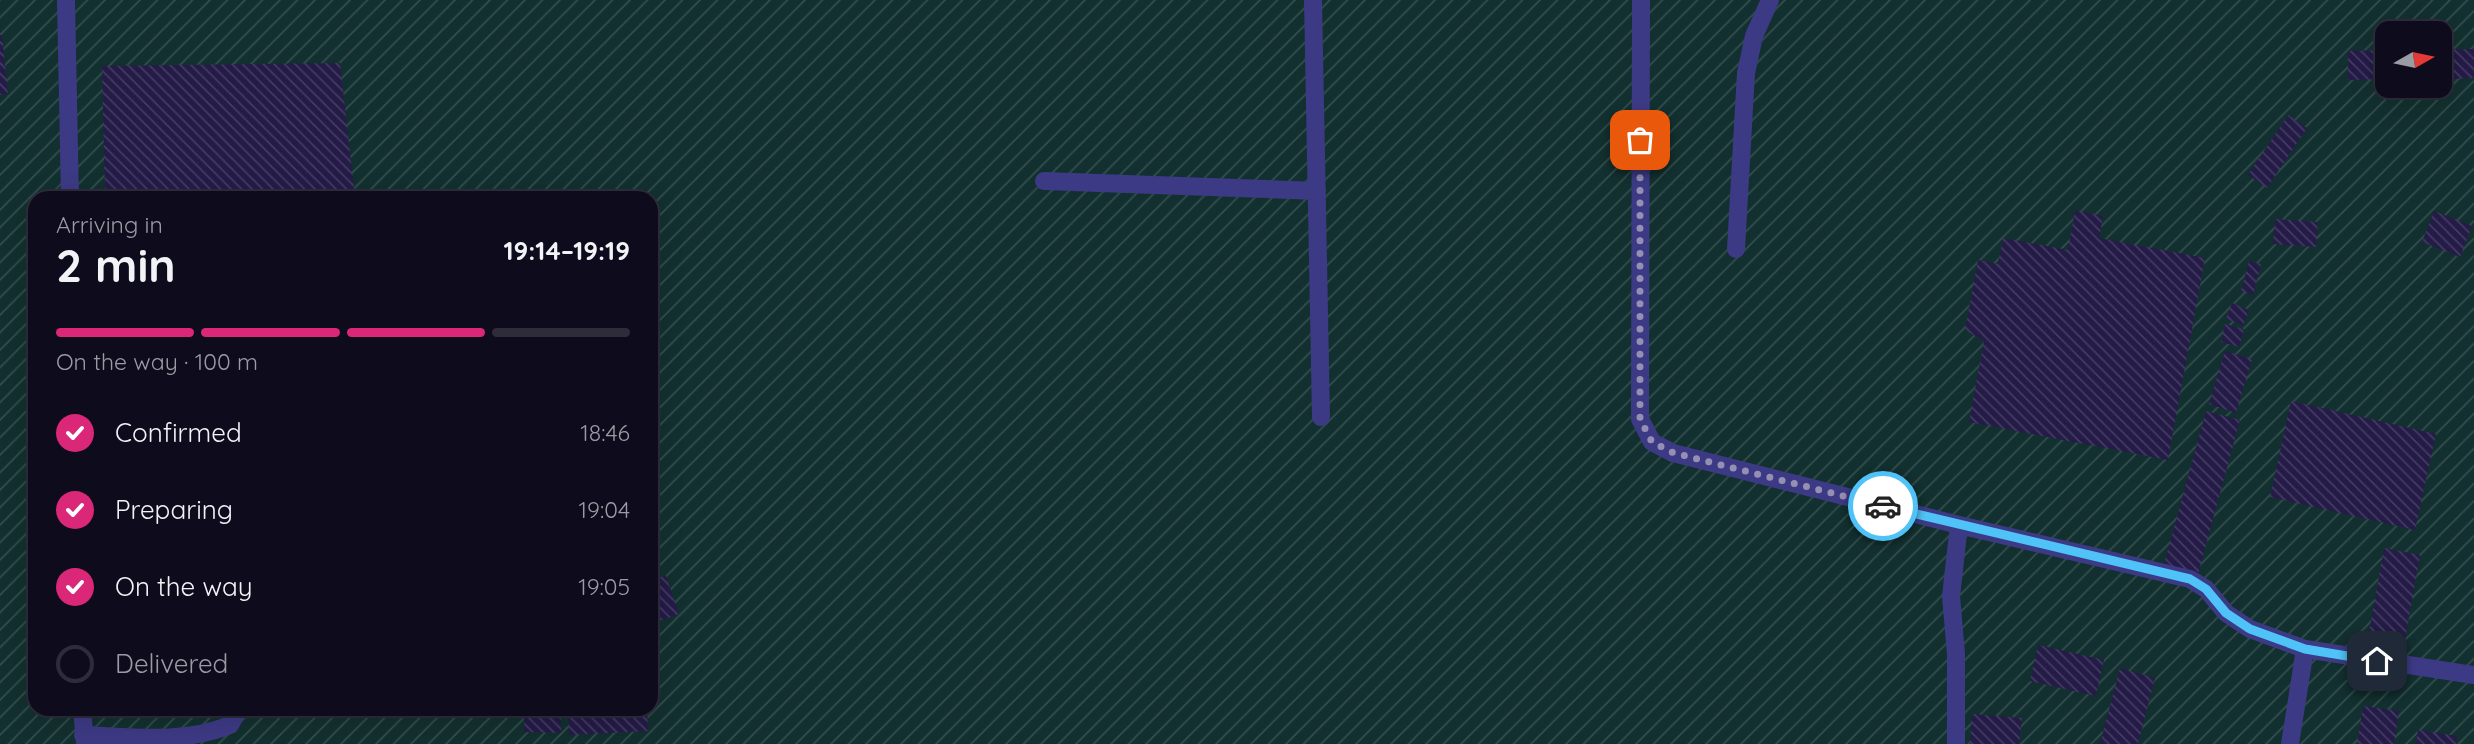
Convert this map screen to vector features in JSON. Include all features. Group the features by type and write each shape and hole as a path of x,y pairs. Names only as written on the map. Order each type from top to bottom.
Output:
{"street":[{"path":"66,0 70,191"},
{"path":"1313,0 1321,417"},
{"path":"1641,0 1640,419 1652,442 1674,453 1959,526 2190,579 2206,589 2226,613 2250,629 2305,649 2474,675"},
{"path":"1735,248 1746,73 1754,36 1770,0"},
{"path":"1044,181 1317,191"},
{"path":"1956,744 1956,654 1951,596 1959,526"},
{"path":"2290,744 2305,649"},
{"path":"82,716 84,739 166,739 209,734 230,725 236,716"}],"green space":[{"path":"0,0 2474,0 2474,744 0,744"}],"building":[{"path":"0,35 8,94 0,95"},
{"path":"2474,49 2474,78 2452,79 2452,50"},
{"path":"2375,50 2375,79 2348,80 2348,51"},
{"path":"340,63 354,191 105,191 102,66"},
{"path":"2288,115 2307,128 2267,188 2248,175"},
{"path":"2075,210 2103,216 2099,238 2205,258 2168,460 1969,422 1984,341 1965,330 1978,260 1998,264 2003,238 2068,250"},
{"path":"2434,211 2472,226 2460,257 2422,242"},
{"path":"2275,219 2318,222 2316,247 2273,244"},
{"path":"2249,261 2261,264 2253,295 2241,291"},
{"path":"2232,303 2249,310 2243,325 2226,319"},
{"path":"2225,324 2244,329 2239,347 2221,342"},
{"path":"2225,351 2252,359 2236,413 2209,404"},
{"path":"2291,401 2436,434 2415,530 2270,497"},
{"path":"2206,411 2240,420 2198,574 2164,564"},
{"path":"2384,548 2420,555 2403,651 2367,644"},
{"path":"666,576 679,614 658,622 658,578"},
{"path":"2038,645 2104,660 2096,696 2030,681"},
{"path":"2120,668 2155,678 2138,744 2100,744"},
{"path":"2363,706 2399,711 2394,744 2357,744"},
{"path":"1972,714 2022,718 2019,744 1970,744"},
{"path":"524,716 561,716 561,733 524,732"},
{"path":"568,716 647,716 648,731 569,735"},
{"path":"2418,730 2457,736 2456,744 2416,744"}],"way so far":[{"path":"1640,140 1640,419 1652,442 1674,453 1883,506"}],"route":[{"path":"1883,506 2190,579 2206,589 2226,613 2250,629 2305,649 2377,661"}]}
